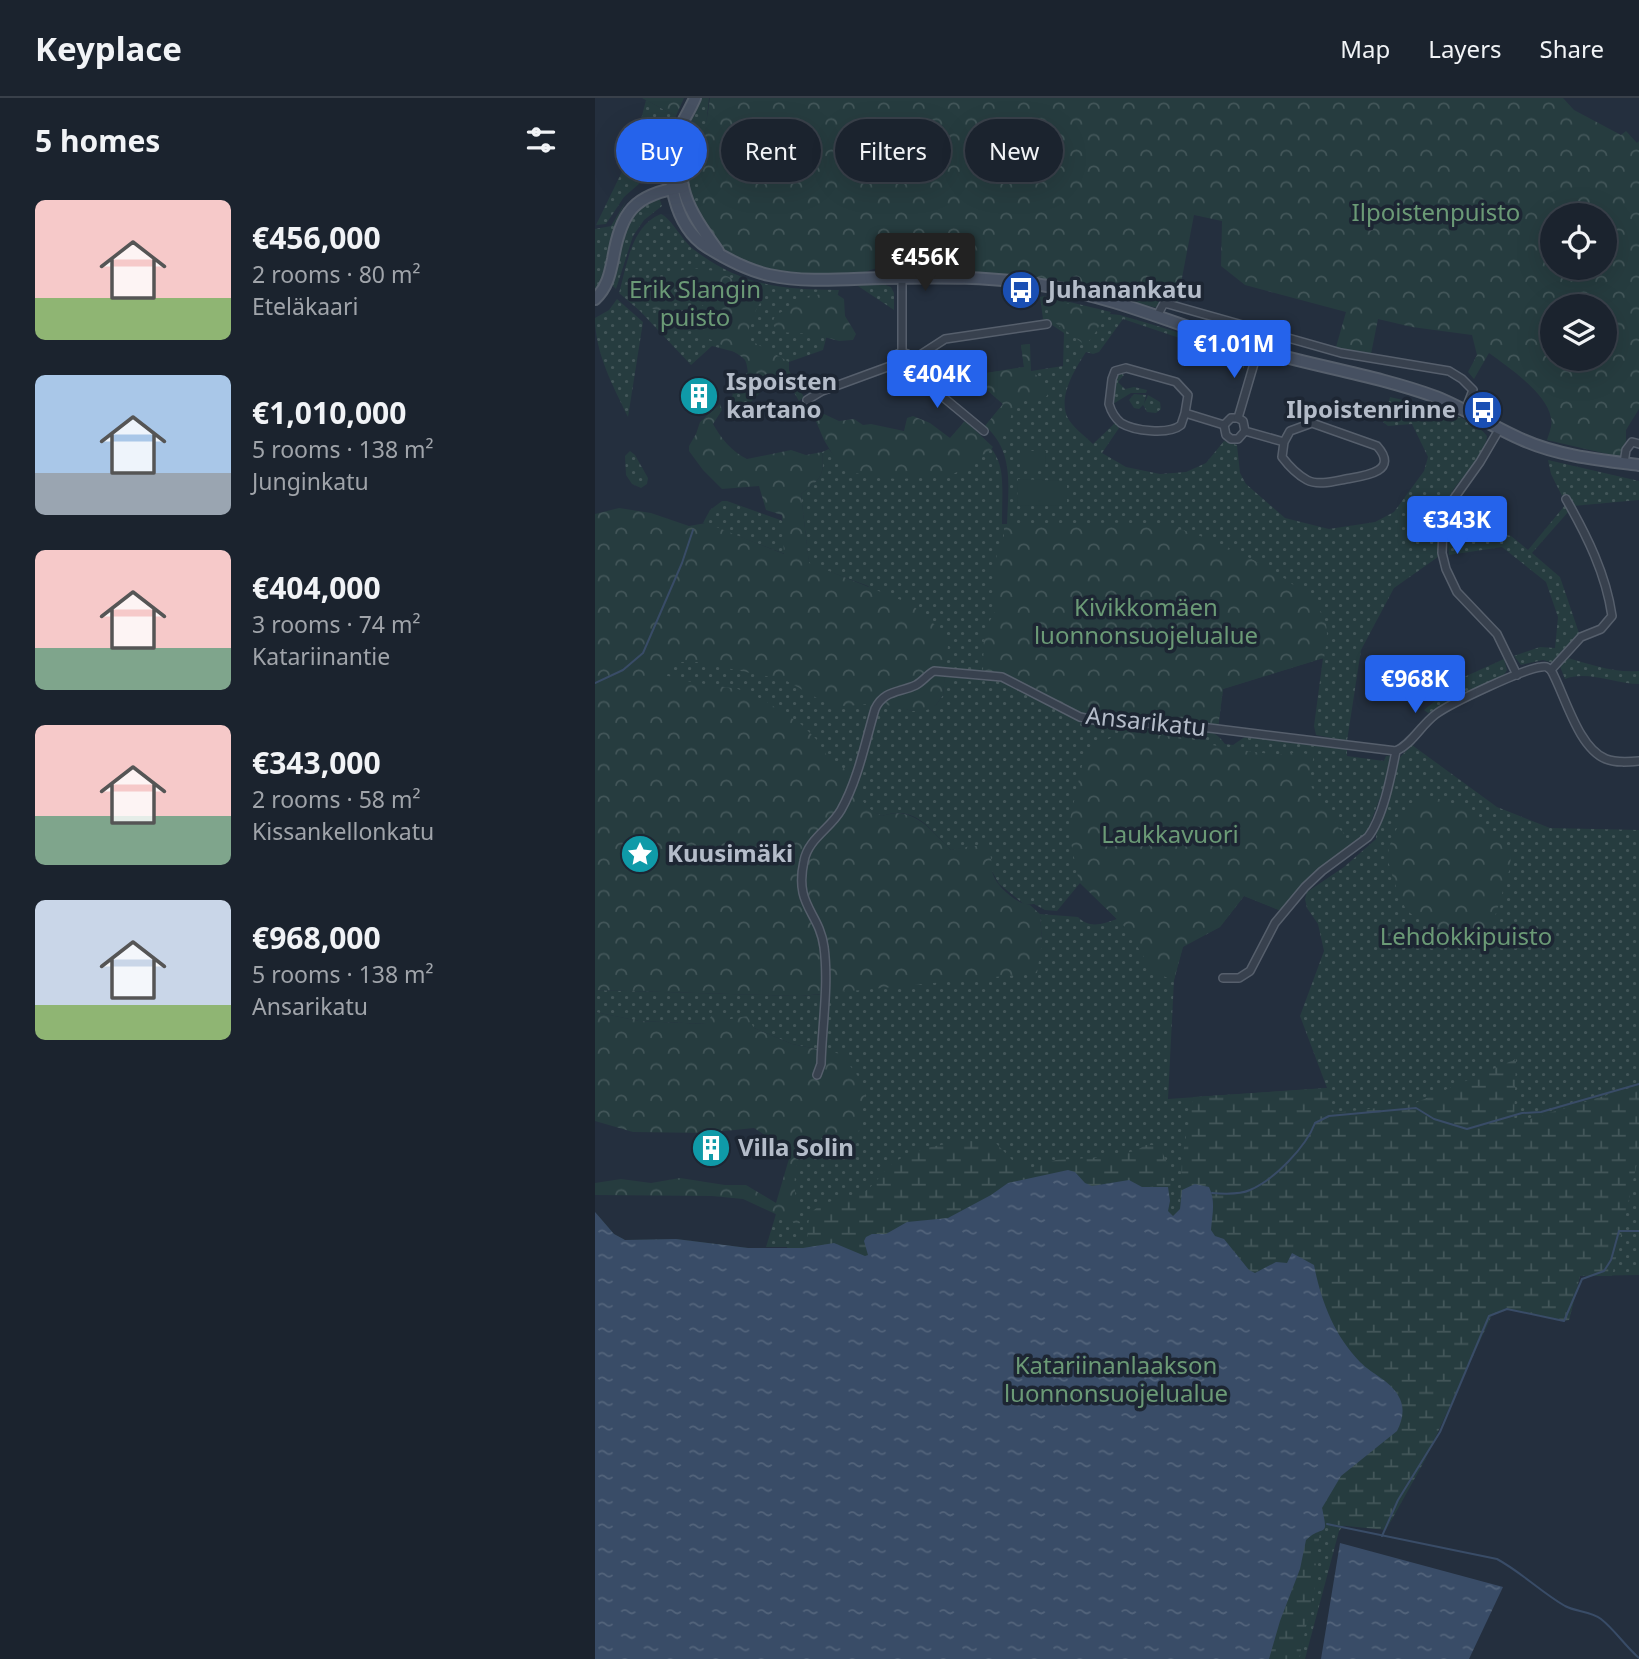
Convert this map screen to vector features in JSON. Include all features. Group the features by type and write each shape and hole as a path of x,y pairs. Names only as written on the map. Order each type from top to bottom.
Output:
{"main road":[{"path":"695,98 673,146 671,163 677,187 719,253 748,269 782,278 982,279 1039,284 1083,293 1258,350 1420,391 1522,439 1563,453 1639,465"},
{"path":"595,299 607,282 617,237 626,214 644,197 677,187"}],"street":[{"path":"901,278 902,352"},
{"path":"1157,316 1164,303 1341,353 1449,371 1473,390 1465,411"},
{"path":"893,365 900,370 945,339 1047,324"},
{"path":"1238,418 1258,350"},
{"path":"902,352 907,354 910,364 984,431"},
{"path":"893,365 893,357 902,352"},
{"path":"807,400 822,391 893,365"},
{"path":"1120,368 1126,368 1176,382 1188,396 1185,413 1181,425 1167,432 1124,424 1117,419 1108,404 1113,375 1120,368"},
{"path":"1185,413 1224,425"},
{"path":"1231,418 1238,418 1245,424 1245,431 1242,437 1231,439 1226,435 1224,425 1231,418"},
{"path":"1313,423 1377,446 1383,454 1383,463 1377,472 1370,474 1312,482 1284,460 1284,442 1290,431 1313,423"},
{"path":"1500,428 1450,504 1443,528 1442,554 1457,592 1497,634 1517,675"},
{"path":"1245,431 1284,442"},
{"path":"1624,463 1627,446 1632,442 1639,443"},
{"path":"1551,670 1581,636 1601,629 1612,616 1609,592 1590,541 1566,499"},
{"path":"1223,978 1239,978 1250,971 1275,923 1305,887 1322,871 1369,837 1386,793 1396,751 1406,745 1437,713 1540,667 1551,670 1583,738 1592,750 1602,758 1615,762 1639,761"},
{"name":"Ansarikatu","path":"817,1075 821,1064 823,945 802,894 802,871 808,848 834,820 845,801 875,709 887,694 918,684 934,671 985,674 1002,677 1089,720 1185,725 1396,751"}],"green space":[{"path":"642,98 684,98 676,116"},
{"path":"701,98 709,98 707,119 692,118"},
{"name":"Ilpoistenpuisto","path":"710,98 1563,98 1574,110 1621,135 1626,131 1637,143 1639,141 1639,409 1626,430 1626,442 1620,457 1547,440 1552,423 1548,409 1526,381 1489,353 1474,379 1468,372 1477,355 1472,335 1412,327 1378,319 1371,354 1336,347 1346,312 1245,285 1221,266 1222,221 1194,215 1177,304 1165,299 1157,308 1085,289 917,273 917,270 890,268 840,276 818,275 770,269 747,262 712,237 703,220 699,182 707,182 707,119"},
{"path":"646,100 676,116 675,119 641,119"},
{"path":"617,182 641,182 624,197 606,224 596,225"},
{"path":"687,182 704,182 703,222 688,200"},
{"path":"653,200 660,200 662,206 644,220 633,236 616,289 612,285 627,226 641,208"},
{"path":"626,201 615,224 604,280 595,292 595,229 611,226"},
{"name":"Erik Slangin puisto","path":"661,214 693,249 727,271 779,287 839,290 823,350 789,362 789,371 804,397 799,401 777,363 712,346 691,365 640,311 619,293 637,237 643,227"},
{"path":"691,268 716,271 757,290 762,300 752,319 748,339 789,362 789,371 795,381 789,383 780,380 773,385 768,384 759,375 748,372 742,357 702,336 694,321 703,316 705,307 681,279 674,280 665,298 666,315 651,308 654,294 663,281 677,272"},
{"path":"883,284 891,287 894,293 894,310 858,286"},
{"path":"838,295 844,299 845,316 856,334 853,340 839,341 813,334 778,332 772,323 776,314 804,301 808,296"},
{"path":"1040,297 1111,312 1110,314 1203,340 1244,360 1244,369 1239,358 1123,319 1099,352 1086,352 1069,384 1066,412 1071,423 1093,444 1115,423 1119,428 1102,453 1126,467 1160,474 1186,472 1206,463 1224,441 1237,445 1240,473 1246,484 1285,518 1329,529 1375,522 1394,512 1424,471 1428,457 1412,424 1388,426 1383,422 1390,397 1457,416 1487,436 1478,458 1444,507 1438,557 1394,588 1361,650 1347,741 1316,735 1314,726 1323,658 1223,689 1218,728 983,672 983,676 1009,683 1182,727 1206,730 1216,734 1225,744 1233,745 1246,736 1347,749 1347,756 1384,761 1386,756 1392,755 1387,779 1366,835 1337,858 1284,912 1244,896 1220,927 1183,947 1174,980 1168,1099 1327,1088 1300,1016 1324,951 1318,924 1307,908 1305,899 1307,892 1344,867 1376,839 1377,826 1398,759 1412,745 1497,807 1550,828 1639,830 1639,1275 1580,1276 1569,1320 1494,1302 1376,1488 1339,1531 1305,1659 920,1659 787,1247 766,1247 814,1089 822,1050 792,1044 754,1028 725,1020 707,1024 639,1021 595,1012 595,990 800,996 825,994 671,967 662,641 913,711 936,705 943,695 945,671 868,586 809,564 801,494 820,477 823,467 822,452 829,449 834,456 938,453 965,421 996,456 1002,477 1002,524 1007,524 1008,471 1001,447 985,426 1003,404 978,382 986,373 1024,367 1021,345 1030,344 1031,371 1063,366 1064,333 1043,319","holes":["855,777 859,796 875,813 882,816 894,813 913,816 951,850 978,846 999,884 1025,905 1034,904 1045,910 1057,911 1080,883 1117,919 1092,924 1078,917 1040,914 1042,943 845,801"]},
{"path":"617,299 643,322 628,417 606,369 596,331 595,318 609,310"},
{"path":"1053,300 1100,311 1099,325 1085,345 1050,319 1046,302"},
{"path":"1030,344 1030,371 1043,380 1049,393 1045,398 1017,402 1007,428 997,435 985,426 1003,404 978,382 986,373 1024,367 1021,345"},
{"path":"748,372 759,375 768,384 739,411 729,399 733,395 729,390"},
{"path":"1120,372 1124,375 1118,382 1125,389 1134,387 1147,390 1146,393 1131,393 1113,404 1115,381"},
{"path":"1134,394 1146,395 1144,404 1148,395 1160,402 1161,409 1156,413 1147,412 1143,405 1139,409 1134,408 1129,400"},
{"path":"720,404 722,410 713,424 727,444 747,459 791,450 806,455 822,452 823,467 820,477 801,494 809,563 911,604 935,625 948,646 943,695 936,705 925,711 878,703 829,705 785,680 697,662 674,662 665,675 685,681 738,689 764,700 802,725 817,740 831,762 855,774 862,800 870,809 882,816 903,814 921,821 951,850 977,846 988,850 998,884 1040,914 1042,943 1037,973 800,996 595,990 595,514 619,508 651,513 689,526 706,523 784,554 782,515 766,510 759,486 722,489 689,451 700,422"},
{"path":"824,414 839,421 854,419 863,425 871,424 904,431 907,418 913,416 930,423 950,438 965,421 993,447 987,454 977,457 953,474 897,479 867,475 842,470 815,419"},
{"path":"630,451 648,478 647,484 641,488 632,484 626,475 625,456"},
{"path":"1020,451 1046,451 1045,469 1020,469"},
{"path":"1548,460 1639,481 1639,500 1573,506 1566,494 1562,496 1551,474"},
{"path":"1018,479 1067,481 1067,506 1017,505"},
{"path":"722,501 783,521 785,554 703,523 710,510"},
{"path":"1566,504 1569,511 1532,553 1560,577 1580,636 1553,663 1543,660 1521,665 1514,656 1540,647 1555,648 1558,617 1546,582 1502,547 1449,555 1450,522 1511,536 1528,550"},
{"name":"Kivikkomäen luonnonsuojelualue","path":"1004,524 1154,524 1173,527 1223,545 1275,573 1315,605 1326,625 1324,658 1223,689 1218,728 1090,717 983,671 984,631 996,610 995,562 1004,542"},
{"path":"1565,657 1611,669 1639,671 1639,684 1583,676 1565,679 1559,664"},
{"path":"1504,659 1507,670 1502,678 1428,713 1424,710 1464,677"},
{"name":"Laukkavuori","path":"1131,729 1233,749 1278,755 1300,752 1313,756 1310,783 1345,834 1343,845 1331,866 1284,912 1244,896 1220,927 1183,946 1174,980 1154,973 1125,927 1079,882 1068,828 1084,757 1097,744"},
{"name":"Lehdokkipuisto","path":"1433,797 1476,812 1492,835 1511,853 1510,868 1486,945 1413,915 1407,910 1396,885 1388,859 1396,830 1417,804"},
{"path":"716,1009 725,1020 747,1016 754,1028 792,1044 841,1054 867,1088 858,1135 812,1139 799,1157 795,1189 800,1223 743,1199 712,1196 595,1195 595,1183 621,1179 651,1183 680,1178 725,1185 746,1185 776,1203 791,1152 754,1128 705,1133 633,1132 595,1121 595,1012 639,1021 706,1024"},
{"path":"1516,1059 1514,1124 1639,1085 1639,1154 1612,1276 1580,1276 1569,1320 1507,1309 1492,1315 1425,1460 1386,1530 1327,1524 1320,1533 1315,1586 1299,1659 1165,1659 1168,1211 1173,1216 1180,1209 1182,1159 1193,1097 1327,1088 1334,1113 1413,1104"},
{"path":"992,1139 1014,1162 1033,1168 1056,1160 1104,1157 1135,1151 1146,1145 1157,1145 1168,1166 1170,1190 1161,1186 1149,1187 899,1261 632,1264 595,1212 614,1234 625,1240 676,1239 748,1248 809,1248 812,1246 807,1243 809,1219 819,1206 862,1193 893,1163 916,1152 941,1145"}],"water":[{"path":"1068,1170 1075,1172 1085,1183 1092,1186 1129,1180 1142,1187 1168,1187 1168,1211 1173,1216 1180,1209 1182,1190 1195,1184 1209,1187 1213,1203 1211,1230 1215,1236 1224,1239 1249,1270 1255,1273 1276,1262 1287,1263 1292,1253 1314,1265 1320,1292 1343,1341 1365,1367 1388,1383 1400,1399 1402,1415 1397,1431 1341,1476 1322,1508 1325,1528 1306,1540 1300,1569 1269,1659 595,1659 595,1212 614,1234 625,1240 676,1239 748,1248 803,1248 834,1243 865,1256 868,1255 864,1241 872,1234 886,1234 907,1222 948,1218 1008,1183"},
{"path":"1340,1543 1503,1587 1469,1659 1321,1659"}],"waterway":[{"path":"595,683 623,670 643,653 682,563 693,530"},
{"path":"1212,1193 1241,1193 1269,1179 1297,1152 1315,1123 1329,1116 1416,1108 1434,1119 1467,1129 1522,1113 1541,1112 1639,1084"},
{"path":"1382,1536 1398,1500 1440,1432 1489,1316 1507,1309 1564,1321 1582,1279 1604,1271 1611,1260 1619,1231 1639,1231"},
{"path":"1327,1524 1497,1559 1565,1606 1601,1619 1639,1658"}],"place":[{"name":"Juhanankatu","path":"1021,290"},
{"name":"Ispoisten kartano","path":"699,396"},
{"name":"Ilpoistenrinne","path":"1483,410"},
{"name":"Kuusimäki","path":"640,854"},
{"name":"Villa Solin","path":"711,1148"}],"park label":[{"name":"Katariinanlaakson luonnonsuojelualue","path":"1116,1380"}]}
